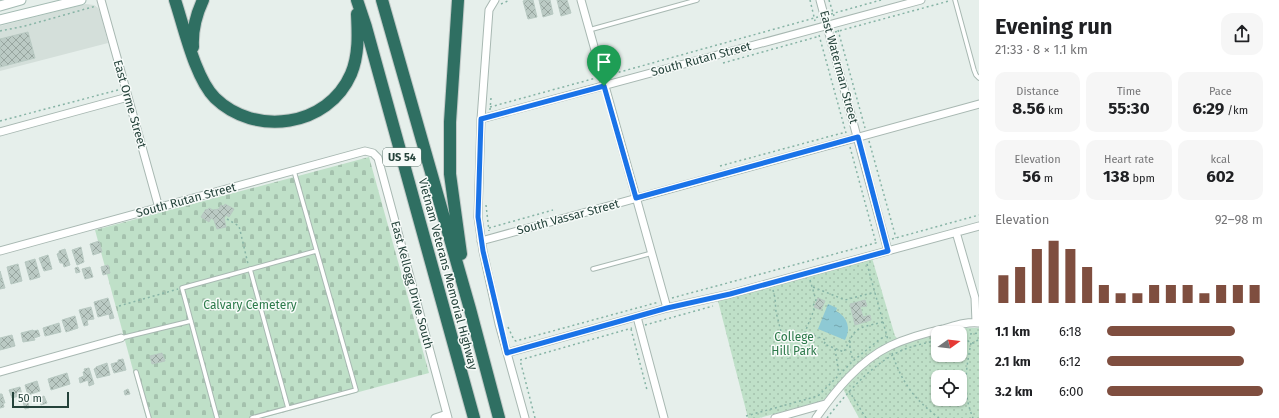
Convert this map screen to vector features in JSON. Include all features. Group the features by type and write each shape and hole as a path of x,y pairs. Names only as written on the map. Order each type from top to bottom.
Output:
{"highway":[{"path":"175,0 194,60 204,83 215,98 232,111 244,117 271,123 304,117 321,109 331,102 345,85 351,74 358,47 357,0"},
{"path":"194,60 194,26 203,0"},
{"name":"Vietnam Veterans Memorial Highway","path":"357,0 366,27 474,418"},
{"name":"Vietnam Veterans Memorial Highway","path":"382,0 470,309 498,418"},
{"path":"458,0 450,122 450,174 470,309"}],"main road":[{"path":"0,6 21,0"},
{"path":"2,20 81,0"}],"street":[{"path":"495,0 489,10 481,119 478,217 481,241 498,317 525,418"},
{"path":"581,0 667,308"},
{"name":"East Waterman Street","path":"820,0 888,251"},
{"name":"South Rutan Street","path":"481,119 921,0"},
{"name":"East Orme Street","path":"102,2 159,208"},
{"path":"0,132 128,97"},
{"name":"South Vassar Street","path":"481,241 979,104"},
{"name":"South Rutan Street","path":"0,251 365,151 373,153"},
{"name":"East Kellogg Drive South","path":"373,153 378,158 447,416"},
{"path":"507,353 667,308 730,294 979,226"},
{"path":"816,418 844,382 860,367 889,346 928,332 966,323 977,323 975,298 956,232"},
{"path":"636,317 664,418"},
{"path":"0,372 121,338"},
{"path":"774,418 826,404"},
{"path":"435,418 447,416"}],"lane":[{"path":"589,30 697,0"},
{"path":"955,0 974,70 979,78"},
{"path":"0,6 2,20"},
{"path":"252,418 356,390 294,171"},
{"path":"217,418 182,288 316,251"},
{"path":"593,269 652,253"},
{"path":"250,269 288,408"},
{"path":"121,338 191,321"},
{"path":"136,372 149,418"}],"path":[{"path":"810,0 876,243"},
{"path":"829,0 896,238"},
{"path":"490,107 882,0"},
{"path":"723,63 952,0"},
{"path":"0,31 25,26 102,2"},
{"path":"0,121 125,88"},
{"path":"720,166 846,132"},
{"path":"488,228 553,210"},
{"path":"227,219 239,226 250,269"},
{"path":"808,272 816,300 813,306 814,310 805,332 826,340 824,344 844,352 852,333 859,328 883,322"},
{"path":"813,287 845,300 875,292"},
{"path":"119,306 182,288"},
{"path":"773,290 776,312 788,359"},
{"path":"536,418 520,360 639,326"},
{"path":"631,329 647,390"},
{"path":"967,334 979,333"},
{"path":"746,416 818,396 853,360 886,336"},
{"path":"850,339 850,348 853,360"},
{"path":"967,339 971,343"},
{"path":"971,343 977,342 979,339"},
{"path":"827,418 844,396 881,362 892,355 909,348 931,342"},
{"path":"971,343 965,383 968,406 973,418"}],"shaded area":[{"path":"86,4 94,5 98,8 108,43 0,71 0,26"}],"green space":[{"name":"Calvary Cemetery","path":"369,157 429,373 263,418 146,418 95,230"},
{"name":"College Hill Park","path":"872,258 895,336 902,343 931,337 931,362 967,362 967,328 979,328 979,418 859,418 843,389 821,401 759,418 748,418 718,301"}],"water":[{"path":"828,304 837,308 836,311 846,320 848,332 845,340 818,329"}],"building":[{"path":"533,0 537,17 528,19 523,1"},
{"path":"539,0 550,0 553,14 543,17"},
{"path":"557,0 567,0 571,13 561,16"},
{"path":"28,32 35,58 0,67 0,39"},
{"path":"225,204 234,209 229,217 226,215 224,218 226,227 217,229 214,220 211,218 209,222 201,217 206,209 219,209 221,205 224,206"},
{"path":"99,241 102,252 93,255 90,244"},
{"path":"81,247 84,262 77,265 72,250"},
{"path":"65,249 70,265 64,267 63,263 60,263 57,254 59,251"},
{"path":"48,255 52,269 44,271 39,258"},
{"path":"35,259 40,277 30,280 25,262"},
{"path":"18,264 22,281 11,284 7,267"},
{"path":"108,265 110,273 103,275 101,267"},
{"path":"78,267 80,272 76,273 75,268"},
{"path":"90,267 93,277 85,279 82,269"},
{"path":"0,271 5,288 0,289"},
{"path":"108,298 114,318 110,319 109,314 98,317 94,302"},
{"path":"818,298 825,301 821,310 814,307"},
{"path":"865,300 867,306 860,307 863,317 870,315 871,320 855,325 850,304"},
{"path":"91,307 94,319 87,320 88,325 84,326 79,310"},
{"path":"75,316 78,328 66,332 62,320"},
{"path":"59,323 61,332 45,336 43,328"},
{"path":"38,330 40,336 34,338 35,340 23,342 21,333"},
{"path":"12,335 15,346 0,350 0,338"},
{"path":"162,353 165,361 152,364 150,356"},
{"path":"123,359 126,370 114,373 111,364"},
{"path":"107,363 110,375 97,378 94,369"},
{"path":"89,368 94,384 89,386 88,380 80,383 79,378 84,376 84,369"},
{"path":"67,373 70,384 51,390 48,379"},
{"path":"37,381 40,391 28,395 25,385"},
{"path":"20,387 22,395 12,398 9,390"},
{"path":"128,389 130,394 125,395 124,391"},
{"path":"0,394 2,394 5,403 3,403 4,407 0,408"},
{"path":"44,396 47,403 41,405 39,398"},
{"path":"28,401 29,408 25,409 23,402"}],"route":[{"path":"604,86 636,198 858,137 888,251 730,294 667,308 507,353 483,251 478,217 481,119 604,86"}]}
